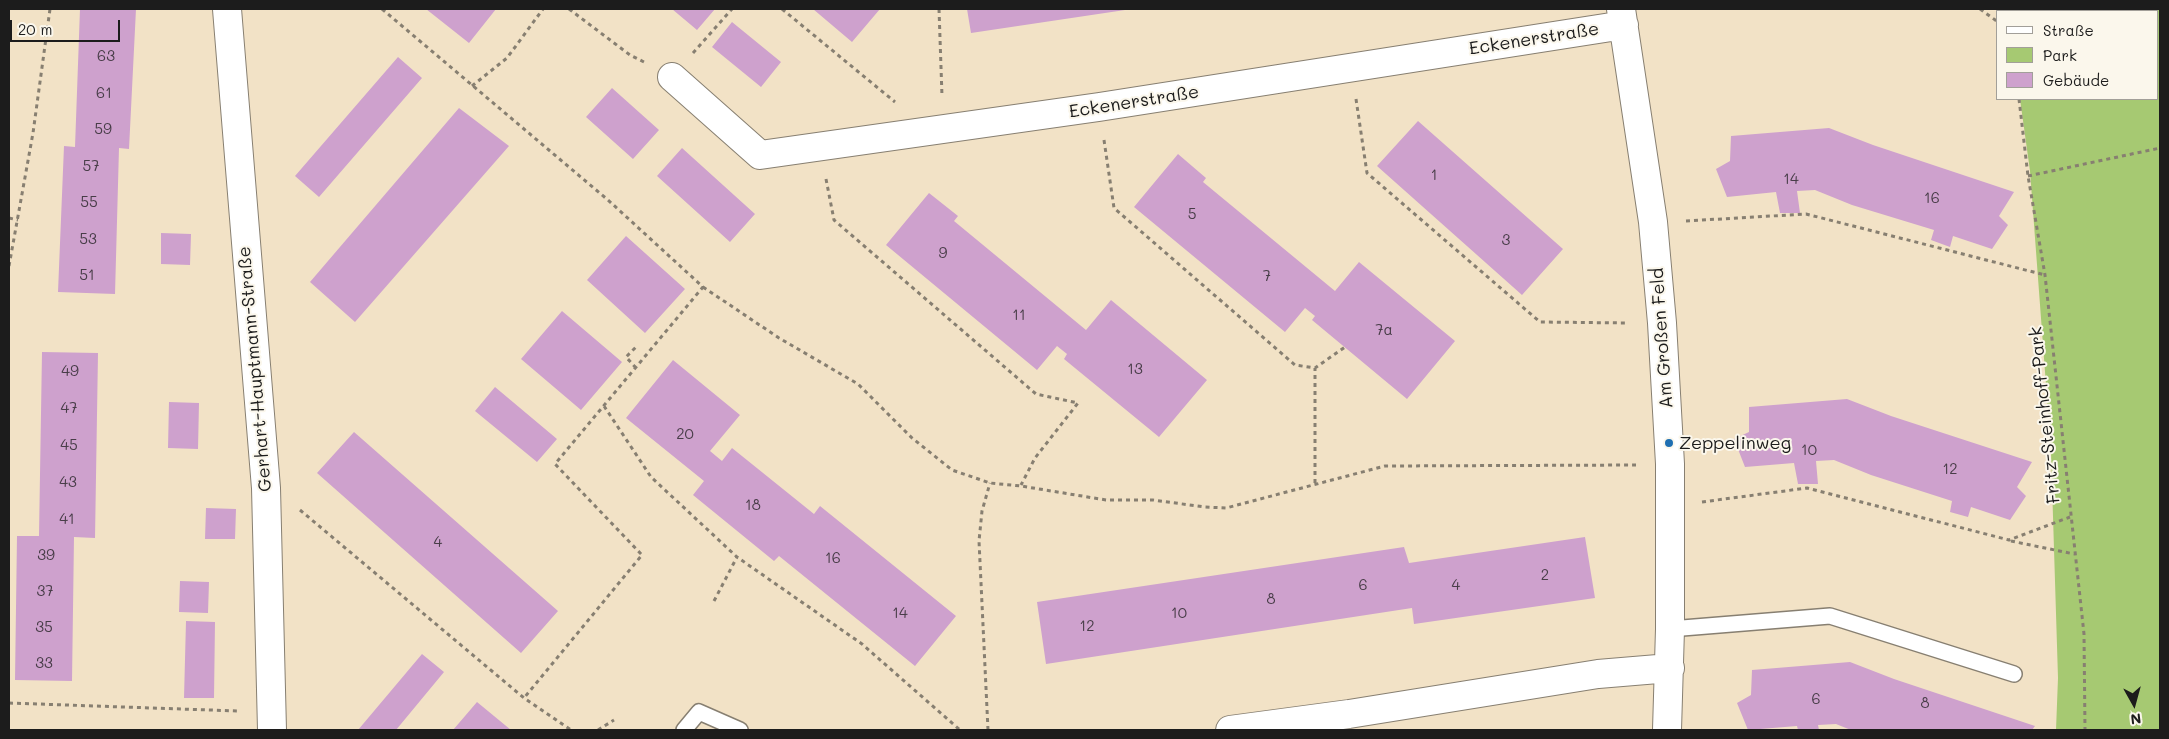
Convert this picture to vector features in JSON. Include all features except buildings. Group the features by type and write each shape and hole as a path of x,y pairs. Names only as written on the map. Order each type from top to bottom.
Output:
{"street":[{"name":"Gerhart-Hauptmann-Straße","path":"227,9 266,509 272,722"},
{"name":"Eckenerstraße","path":"672,77 760,155 1351,69 1622,17"},
{"name":"Am Großen Feld","path":"1622,17 1653,222 1662,323 1670,464 1670,668 1667,730"},
{"path":"1230,730 1598,674 1670,668"}],"lane":[{"path":"1670,629 1830,616 2014,674"},
{"path":"684,730 699,712 740,730"}],"path":[{"path":"9,266 33,133 50,9"},
{"path":"382,9 608,200 703,288 779,338 858,384 912,438 952,470 990,484 1021,486 1106,500 1153,500 1226,508 1384,466 1670,464"},
{"path":"472,86 507,58 542,9"},
{"path":"569,9 630,56 672,77 732,9"},
{"path":"782,9 937,130"},
{"path":"937,130 939,9"},
{"path":"1980,9 1996,21"},
{"path":"1351,69 1368,173 1540,322 1662,323"},
{"name":"Fritz-Steinhoff-Park","path":"2019,100 2028,176 2045,275 2084,634 2085,730"},
{"path":"1099,107 1114,208 1295,365 1315,368 1345,347"},
{"path":"822,147 834,220 1036,394 1078,403 1034,458 1021,486"},
{"path":"2028,176 2160,148"},
{"path":"1653,222 1806,214 2045,275"},
{"path":"9,218 18,220"},
{"path":"524,698 642,555 555,464 703,288"},
{"path":"636,347 626,357 636,368"},
{"path":"1314,484 1315,368"},
{"path":"604,406 651,477 737,558 862,644 960,730"},
{"path":"988,730 979,541 982,512 990,484"},
{"path":"1669,506 1807,488 2009,540 2074,554"},
{"path":"266,509 301,510 524,698 570,730"},
{"path":"2009,540 2070,517"},
{"path":"714,601 737,558"},
{"path":"9,703 272,722"},
{"path":"598,730 614,720"}],"green space":[{"path":"2160,9 2160,730 2056,730 2058,678 2051,452 2030,171 2020,100 2159,100 2159,10 2008,10"}],"place":[{"name":"Zeppelinweg","path":"1669,443"}]}
